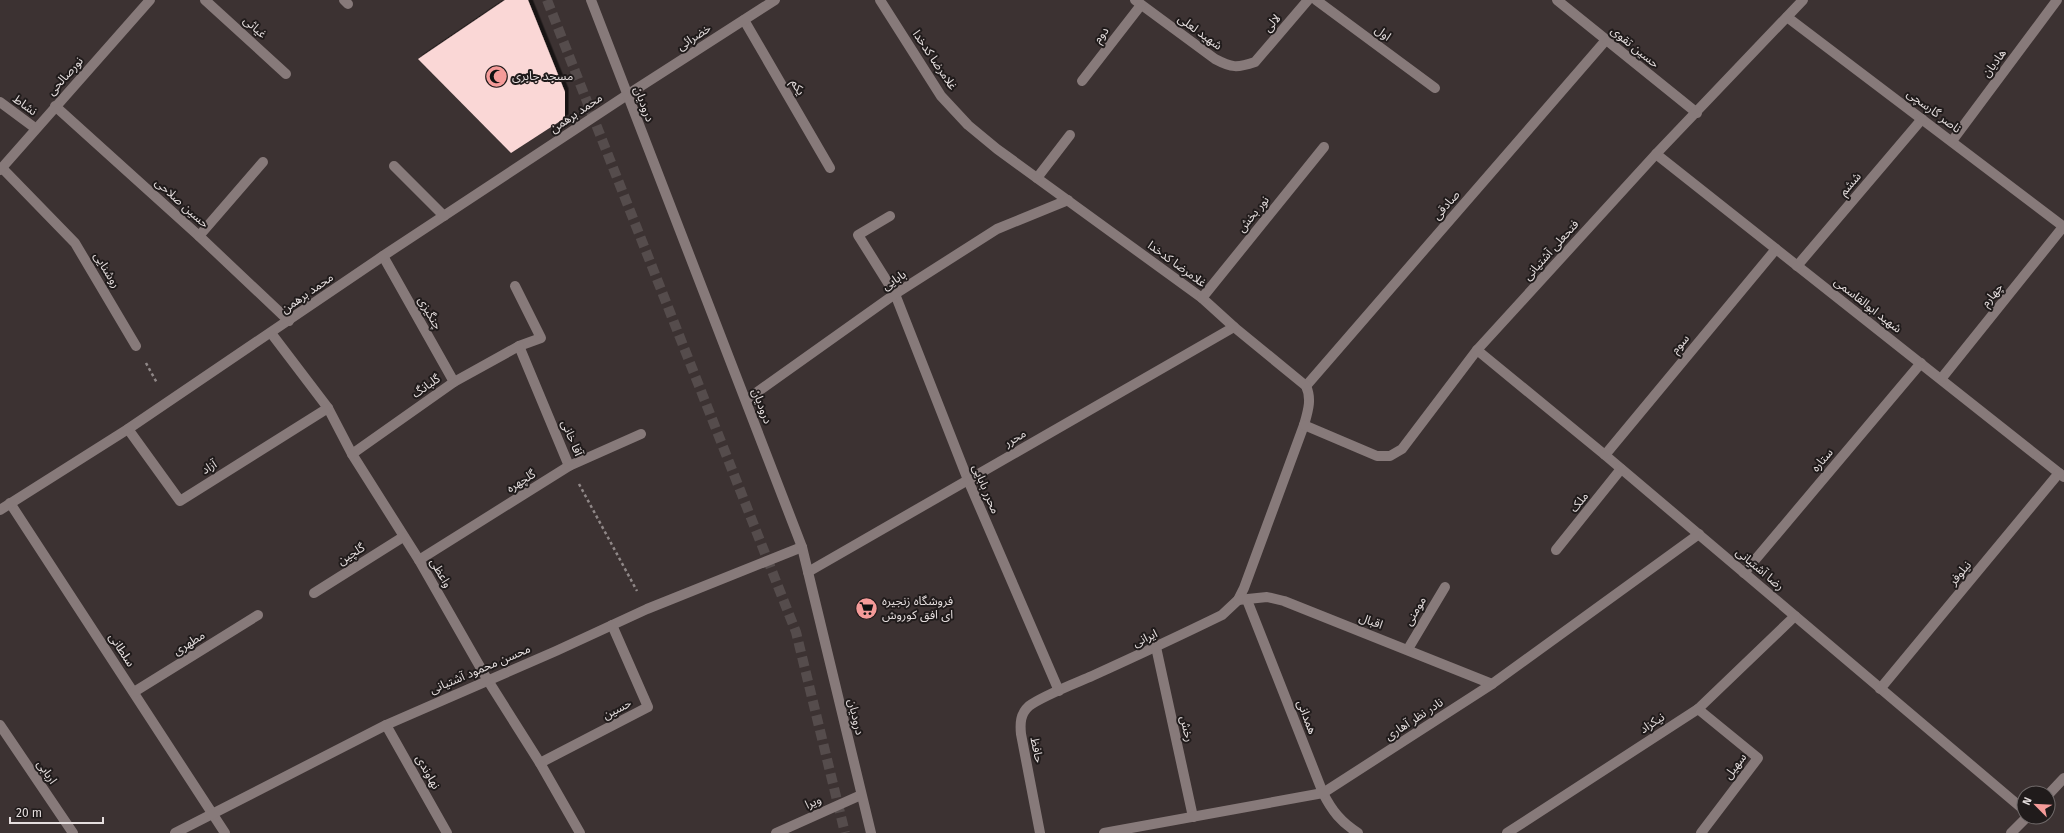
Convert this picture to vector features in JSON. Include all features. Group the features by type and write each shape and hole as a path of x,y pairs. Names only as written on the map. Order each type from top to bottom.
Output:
{"street":[{"name":"نورصالحی","path":"1,169 35,128 150,0"},
{"name":"غیاثی","path":"206,0 286,74"},
{"name":"درودیان","path":"591,0 802,547 870,833"},
{"name":"خضرائی","path":"627,95 775,0"},
{"name":"غلامرضا کدخدا","path":"880,0 941,96 968,125 1037,178 1202,298 1234,327 1306,386"},
{"name":"لالی","path":"1255,62 1308,0"},
{"name":"اول","path":"1316,0 1435,88"},
{"name":"حسین تقوی","path":"1557,0 1697,113"},
{"name":"فتحعلی آشتیانی","path":"1304,425 1377,456 1390,456 1402,449 1477,350 1656,154 1697,113 1803,0"},
{"name":"هادیان","path":"1952,141 2057,0"},
{"name":"شهید لعلی","path":"1138,2 1215,59 1229,67 1242,67 1255,62"},
{"name":"دوم","path":"1082,81 1138,2"},
{"name":"ناصر گارسچی","path":"1787,17 2064,227"},
{"name":"یکم","path":"744,20 830,168"},
{"name":"صادقی","path":"1306,386 1606,40"},
{"name":"محمد برهمن","path":"0,510 128,429 383,256 627,95"},
{"name":"نشاط","path":"0,102 35,128"},
{"name":"حسین صلاحی","path":"56,106 199,236 289,321"},
{"name":"ششم","path":"1797,266 1922,119"},
{"path":"1037,178 1070,135"},
{"name":"نور بخش","path":"1202,298 1324,147"},
{"name":"شهید ابوالقاسمی","path":"1656,154 2062,475"},
{"path":"199,236 263,162"},
{"path":"394,166 444,216"},
{"name":"روشنایی","path":"1,169 75,243 136,346"},
{"name":"بابایی","path":"746,400 895,294 997,229 1068,200"},
{"name":"محرر بابایی","path":"890,216 858,235 895,294 968,480 1058,691"},
{"name":"چهارم","path":"1941,379 2064,227"},
{"name":"سوم","path":"1605,455 1776,249"},
{"name":"چنگیزی","path":"383,256 454,382"},
{"path":"515,286 541,338 519,346"},
{"name":"محرر","path":"808,572 1234,327"},
{"name":"واعظی","path":"271,333 328,408 352,454 403,537 419,560 487,679 540,763 580,833"},
{"name":"گلبانگ","path":"352,454 454,382 519,346"},
{"name":"آقا خانی","path":"519,346 570,466"},
{"name":"رضا آشتیانی","path":"1477,350 1699,534 1744,574 1796,616 2016,803"},
{"name":"ستاره","path":"1744,574 1921,363"},
{"path":"1242,600 1304,425 1310,400 1306,386"},
{"name":"آزاد","path":"128,429 180,501 328,408"},
{"name":"گلچهره","path":"419,560 570,466 641,434"},
{"name":"ملک","path":"1556,550 1621,469"},
{"name":"نیلوفر","path":"1880,689 2062,475"},
{"name":"سلطانی","path":"10,503 225,833"},
{"name":"نادر نظر آهاری","path":"1104,833 1323,794 1492,684 1699,534"},
{"name":"گلچین","path":"314,593 403,537"},
{"name":"محسن محمود آشتیانی","path":"175,833 386,725 647,609 802,547"},
{"name":"مومنی","path":"1408,649 1445,587"},
{"name":"اقبال","path":"1242,600 1267,597 1284,601 1408,649 1492,684"},
{"name":"ایرانی","path":"1058,691 1156,647 1222,615 1242,600"},
{"name":"همدانی","path":"1242,600 1323,794 1330,808 1342,822 1358,833"},
{"name":"مطهری","path":"134,692 258,615"},
{"name":"نیکزاد","path":"1507,833 1698,709 1796,616"},
{"name":"حسین","path":"540,763 648,707 612,625"},
{"name":"رخش","path":"1156,647 1193,817"},
{"name":"حافظ","path":"1040,833 1020,722 1023,712 1030,706 1058,691"},
{"name":"سهیل","path":"1698,709 1758,758 1701,833"},
{"name":"اربابی","path":"0,725 73,833"},
{"name":"نهاوندی","path":"386,725 447,833"},
{"path":"2056,786 2064,778"},
{"name":"ویرا","path":"776,833 861,795"},
{"path":"2011,833 2019,825"}],"path":[{"path":"136,346 168,401"},
{"name":"آقا خانی","path":"570,466 647,609"}],"building":[{"name":"مسجد جابری","path":"505,0 528,0 565,92 565,118 511,153 418,59"}],"tunnel":[{"path":"547,0 796,632 845,833"}],"place":[{"name":"مسجد جابری","path":"496,76"},
{"name":"فروشگاه زنجیره ای افق کوروش","path":"867,608"}]}
